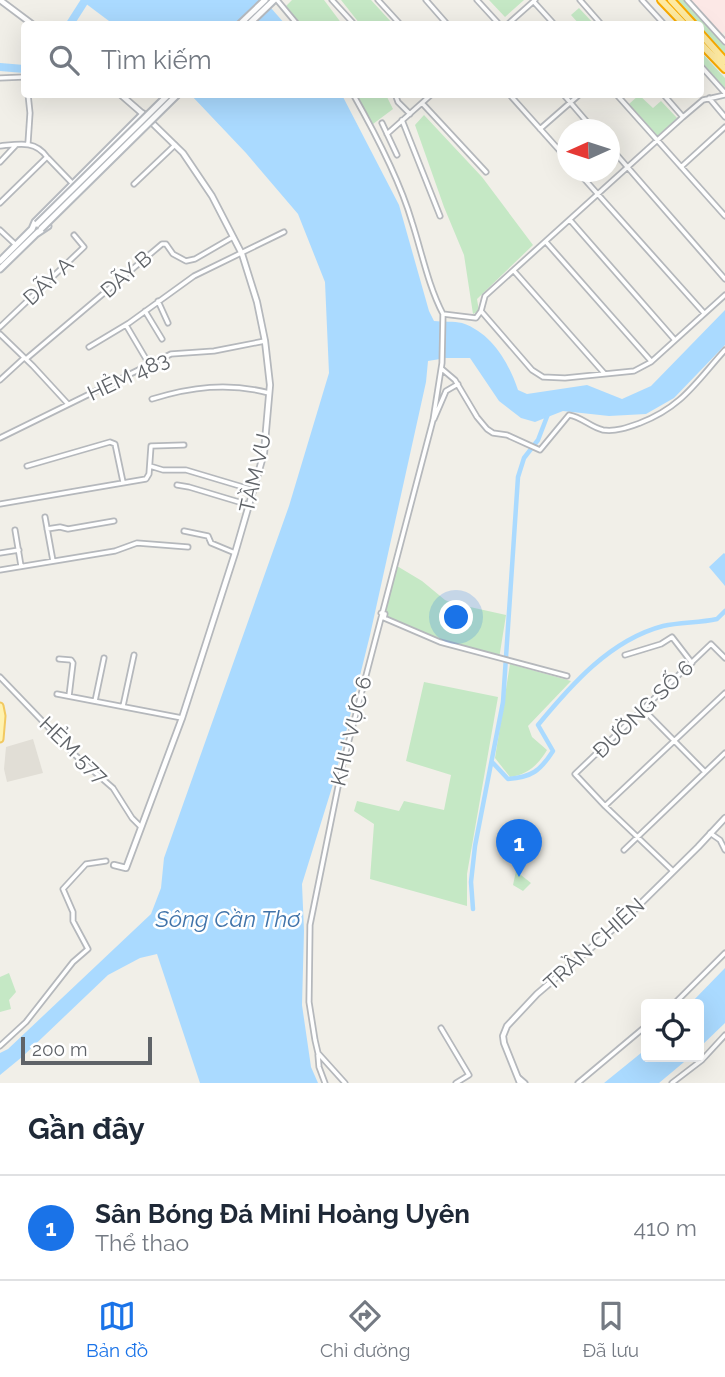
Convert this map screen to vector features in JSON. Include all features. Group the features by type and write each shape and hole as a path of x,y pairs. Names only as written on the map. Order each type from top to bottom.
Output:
{"highway":[{"path":"661,0 681,21"},
{"path":"671,0 690,21"},
{"path":"704,36 725,61"},
{"path":"704,46 725,69"}],"main road":[{"path":"243,21 265,0"},
{"path":"252,21 275,0"},
{"path":"0,269 165,98"},
{"path":"0,261 174,98"},
{"path":"36,229 35,222 143,114"},
{"path":"36,229 43,231 152,122"},
{"path":"0,706 0,739"}],"street":[{"path":"0,0 28,21"},
{"path":"275,0 294,21"},
{"path":"332,0 351,21"},
{"path":"378,0 397,21"},
{"path":"426,0 444,21"},
{"path":"477,0 496,21"},
{"path":"580,0 598,21"},
{"path":"642,0 661,21"},
{"path":"687,0 723,36 725,42"},
{"path":"511,21 534,1 551,21"},
{"path":"355,98 397,184 443,314 476,318 485,296 682,117 699,103 725,94 704,69"},
{"path":"0,84 1,78 21,77"},
{"path":"28,98 28,144"},
{"name":"TẦM VU","path":"114,865 127,868 182,718 264,453 269,393 265,341 257,302 242,254 212,196 175,145 125,98"},
{"path":"396,98 410,114"},
{"path":"387,134 428,98"},
{"path":"513,98 557,148"},
{"path":"566,98 584,119"},
{"path":"540,129 576,98"},
{"path":"620,98 725,216"},
{"path":"666,98 682,117"},
{"path":"709,98 725,117"},
{"path":"422,103 486,172"},
{"path":"402,120 440,216"},
{"path":"382,123 397,155"},
{"path":"681,167 725,127"},
{"path":"0,162 18,144"},
{"path":"0,146 28,144 42,151 73,184"},
{"path":"134,184 175,145"},
{"path":"0,203 47,157"},
{"path":"620,158 725,279"},
{"path":"587,182 704,313"},
{"path":"570,220 674,339"},
{"path":"0,230 16,245"},
{"path":"89,347 126,325 194,276 284,232"},
{"name":"DÃY A","path":"0,327 84,247 74,235"},
{"name":"DÃY B","path":"0,380 162,244 166,244 173,254 186,261 195,259 233,237"},
{"path":"546,242 651,362"},
{"path":"514,271 604,373"},
{"path":"481,311 531,370 543,377 565,378 634,371 651,362 725,295"},
{"path":"158,301 168,323"},
{"path":"144,310 162,339"},
{"name":"KHU VỰC 6","path":"325,1083 319,1067 309,1002 310,925 342,767 433,420 442,368 443,314"},
{"path":"126,325 149,364"},
{"path":"0,334 68,404"},
{"name":"HẺM 483","path":"0,438 171,354 214,351 265,341"},
{"path":"442,368 458,384 487,429 540,450 569,415 576,416 590,425 612,430 628,428 656,417 678,403 725,350"},
{"path":"433,420 446,391 458,384"},
{"path":"152,399 204,386 237,386 269,393"},
{"path":"27,466 113,442 118,450 123,482"},
{"path":"0,504 146,479 151,446 184,445"},
{"path":"149,466 163,470 186,470 253,490"},
{"path":"177,485 248,505"},
{"path":"45,517 53,561"},
{"path":"47,529 114,521"},
{"path":"15,530 21,566"},
{"path":"184,531 208,536 211,543 235,553"},
{"path":"0,570 115,551 137,543 188,547"},
{"path":"0,553 19,550"},
{"path":"381,613 385,614 384,618 440,642 567,676"},
{"path":"625,655 661,644 672,637 692,663"},
{"name":"ĐƯỜNG SỐ 6","path":"605,806 575,775 711,645 725,658"},
{"path":"123,706 134,655"},
{"path":"95,701 104,658"},
{"path":"59,659 71,660 73,663 69,696"},
{"name":"HẺM 577","path":"0,677 75,755 113,788 141,827"},
{"path":"673,871 605,806 725,693"},
{"path":"57,694 182,718"},
{"path":"643,709 705,772"},
{"path":"624,850 725,753"},
{"name":"TRẦN CHIÊN","path":"520,1082 504,1043 503,1036 507,1026 537,994 627,917 725,818"},
{"path":"710,833 720,840 725,850"},
{"path":"0,1046 26,1023 73,962 88,949 73,921 73,912 63,889 86,864 106,861"},
{"path":"679,999 725,953"},
{"path":"441,1028 469,1075 456,1083"},
{"path":"578,1083 641,1030"},
{"path":"673,1083 702,1060 725,1035"},
{"path":"319,1054 345,1083"}],"shaded area":[{"path":"690,0 725,0 725,31 721,35"},
{"path":"33,739 43,773 7,782 4,769 6,747"}],"green space":[{"path":"292,0 324,0 340,21 298,21 286,6"},
{"path":"341,0 371,0 390,21 358,21"},
{"path":"489,0 524,0 505,17"},
{"path":"676,0 684,0 703,21 694,21"},
{"path":"579,8 591,21 576,21 571,15"},
{"path":"704,22 725,46 725,56 704,32"},
{"path":"704,55 725,78 725,90 704,65"},
{"path":"357,98 388,98 393,109 373,124"},
{"path":"636,98 642,98 653,108 661,101 677,118 658,136 629,104"},
{"path":"424,115 482,177 533,245 477,299 479,311 473,314 464,255 415,125"},
{"path":"397,566 422,581 445,600 463,608 470,607 506,615 499,659 436,642 382,620"},
{"path":"510,664 571,681 528,726 532,737 547,750 532,768 510,777 495,758"},
{"path":"424,682 498,697 467,874 467,906 370,879 374,824 354,811 357,801 399,811 404,801 444,810 451,775 406,761"},
{"path":"516,871 531,883 523,891 513,885"},
{"path":"9,973 16,992 9,1000 11,1009 0,1012 0,977"}],"water":[{"path":"81,0 264,0 282,21 109,21"},
{"name":"Sông Cần Thơ","path":"194,98 344,98 399,205 434,321 462,323 491,341 510,370 518,390 527,394 587,385 622,399 651,386 725,310 725,345 674,398 646,414 609,416 563,411 535,422 521,418 499,401 470,358 428,361 426,382 370,635 334,781 302,884 302,1005 311,1067 318,1083 200,1083 157,954 140,958 108,975 0,1075 0,1053 8,1049 151,914 161,888 164,858 289,506 329,373 325,282 298,214"},
{"path":"725,554 725,586 709,567"},
{"path":"725,968 725,1023 704,1043 704,999 695,999"},
{"path":"641,1053 641,1062 684,1062 659,1083 604,1083"}],"waterway":[{"path":"72,21 84,2"},
{"path":"0,67 21,69"},
{"path":"473,909 471,882 475,846 503,702 518,477 524,458 538,440 548,414"},
{"path":"493,763 508,779 535,772 553,751 538,725 593,666 609,653 644,633 663,626 717,619 725,611"}],"place":[{"name":"Sân Bóng Đá Mini Hoàng Uyên","path":"519,877"}]}
